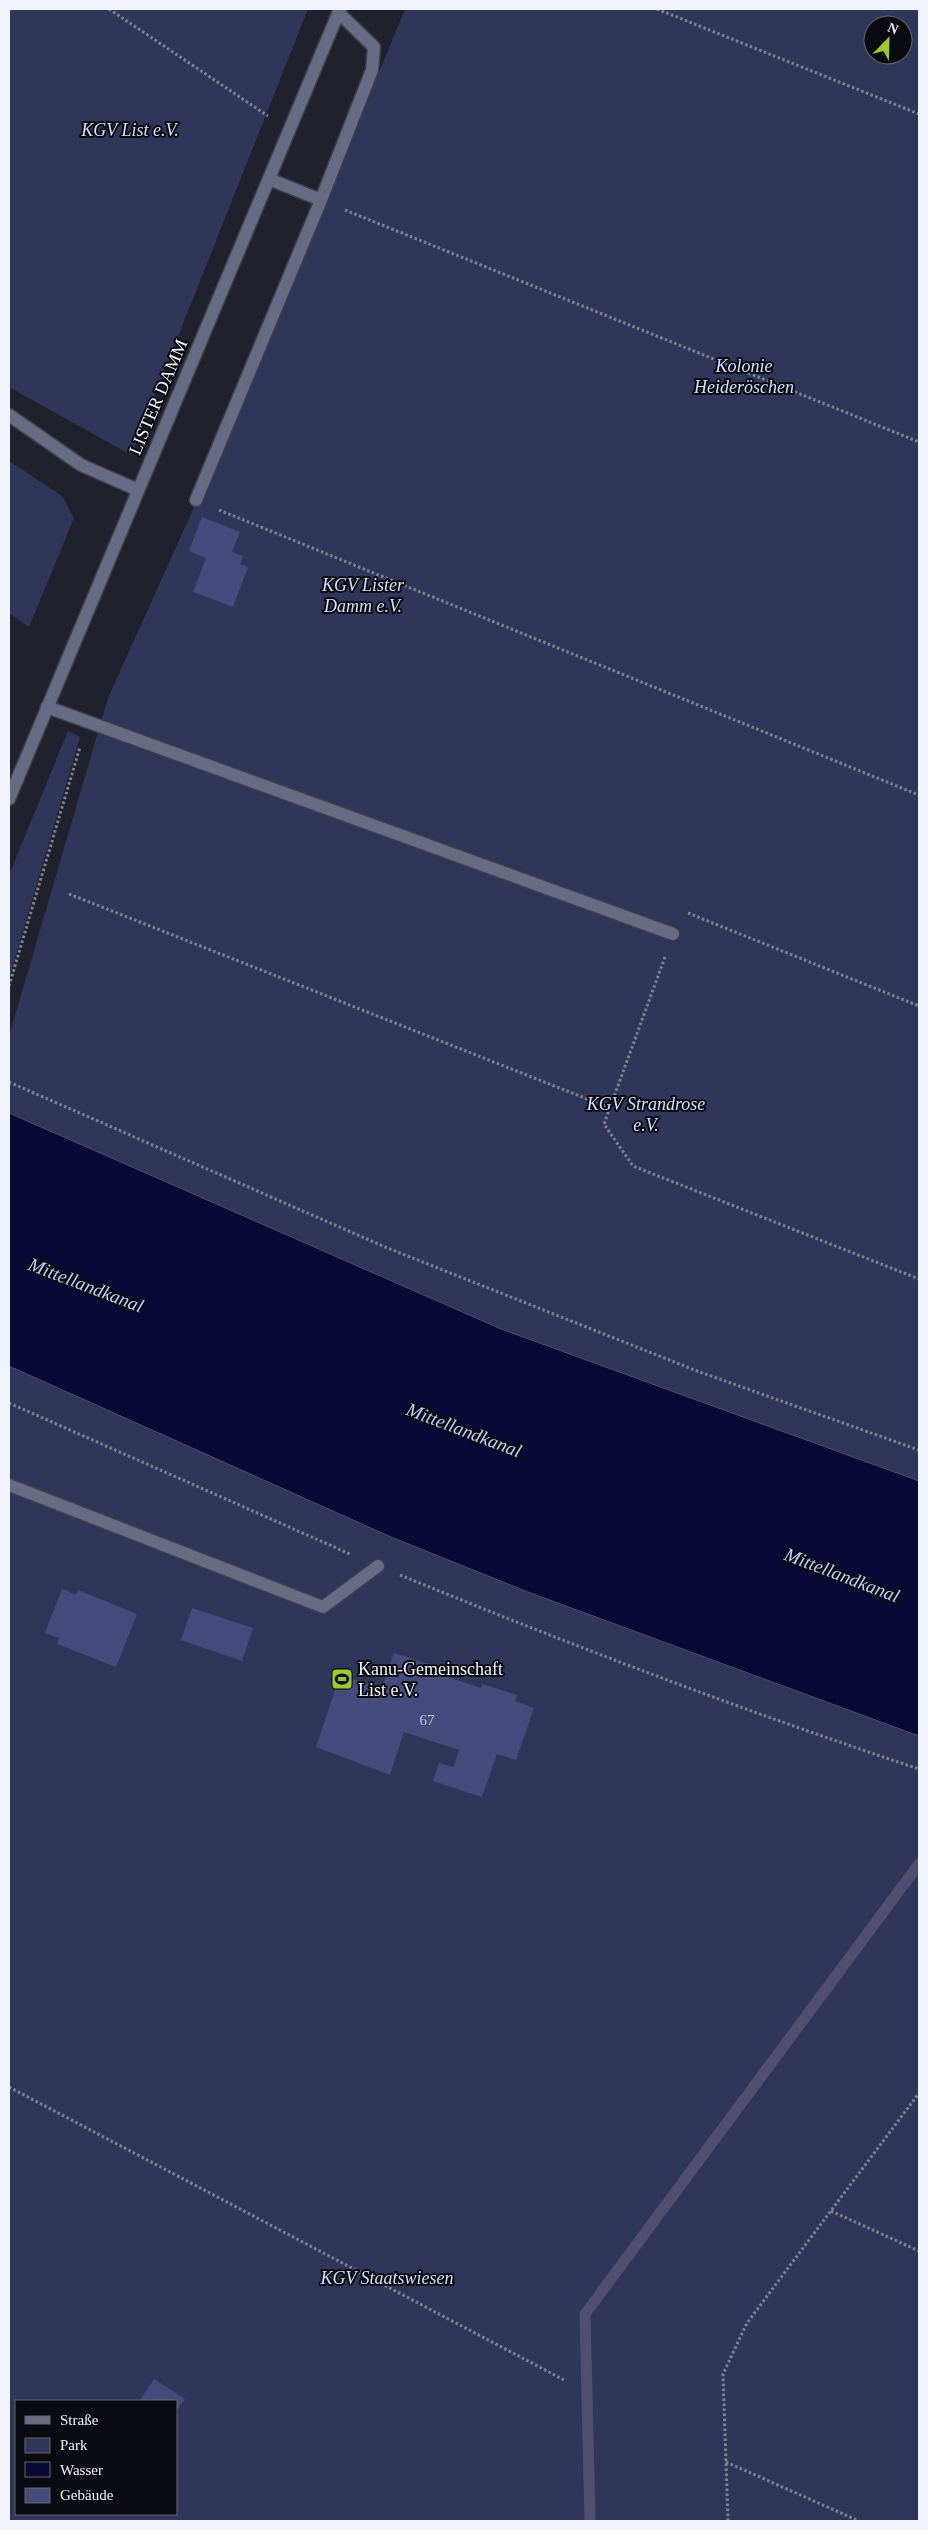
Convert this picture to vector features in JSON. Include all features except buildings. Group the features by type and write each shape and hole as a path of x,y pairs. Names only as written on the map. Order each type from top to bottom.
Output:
{"street":[{"name":"LISTER DAMM","path":"9,799 340,11"},
{"path":"196,500 321,200 372,70 374,47 340,11"},
{"path":"269,179 321,200"},
{"path":"9,415 82,464 138,490"},
{"path":"47,707 673,934"},
{"path":"9,1485 323,1608 378,1566"}],"path":[{"path":"109,9 289,130"},
{"path":"657,9 919,114"},
{"path":"321,200 919,442"},
{"path":"196,500 919,795"},
{"path":"9,986 87,721"},
{"path":"69,894 610,1108"},
{"path":"919,1006 681,911 604,1124 633,1166 919,1279"},
{"path":"9,1082 385,1247 697,1371 919,1450"},
{"path":"9,1403 378,1566 523,1625 795,1728 919,1769"},
{"path":"9,2087 566,2381"},
{"path":"728,2521 723,2374 747,2323 919,2093"},
{"path":"831,2211 919,2251"},
{"path":"726,2462 860,2521"}],"green space":[{"name":"KGV List e.V.","path":"9,9 308,9 131,455 9,387"},
{"path":"405,9 919,9 919,1481 501,1329 9,1113 9,1036 108,698 264,352"},
{"path":"9,461 62,496 74,518 29,627 9,613"},
{"path":"68,731 80,737 9,979 9,875"},
{"name":"KGV Staatswiesen","path":"9,1365 528,1592 919,1736 919,2521 9,2521"}],"water":[{"name":"Mittellandkanal","path":"9,1113 501,1329 919,1481 919,1736 528,1592 391,1537 9,1366"}],"waterway":[{"path":"590,2521 585,2314 919,1864"}],"place":[{"name":"Kanu-Gemeinschaft List e.V.","path":"342,1679"}],"park label":[{"name":"Kolonie Heideröschen","path":"744,376"},
{"name":"KGV Lister Damm e.V.","path":"363,595"},
{"name":"KGV Strandrose e.V.","path":"646,1114"}]}
